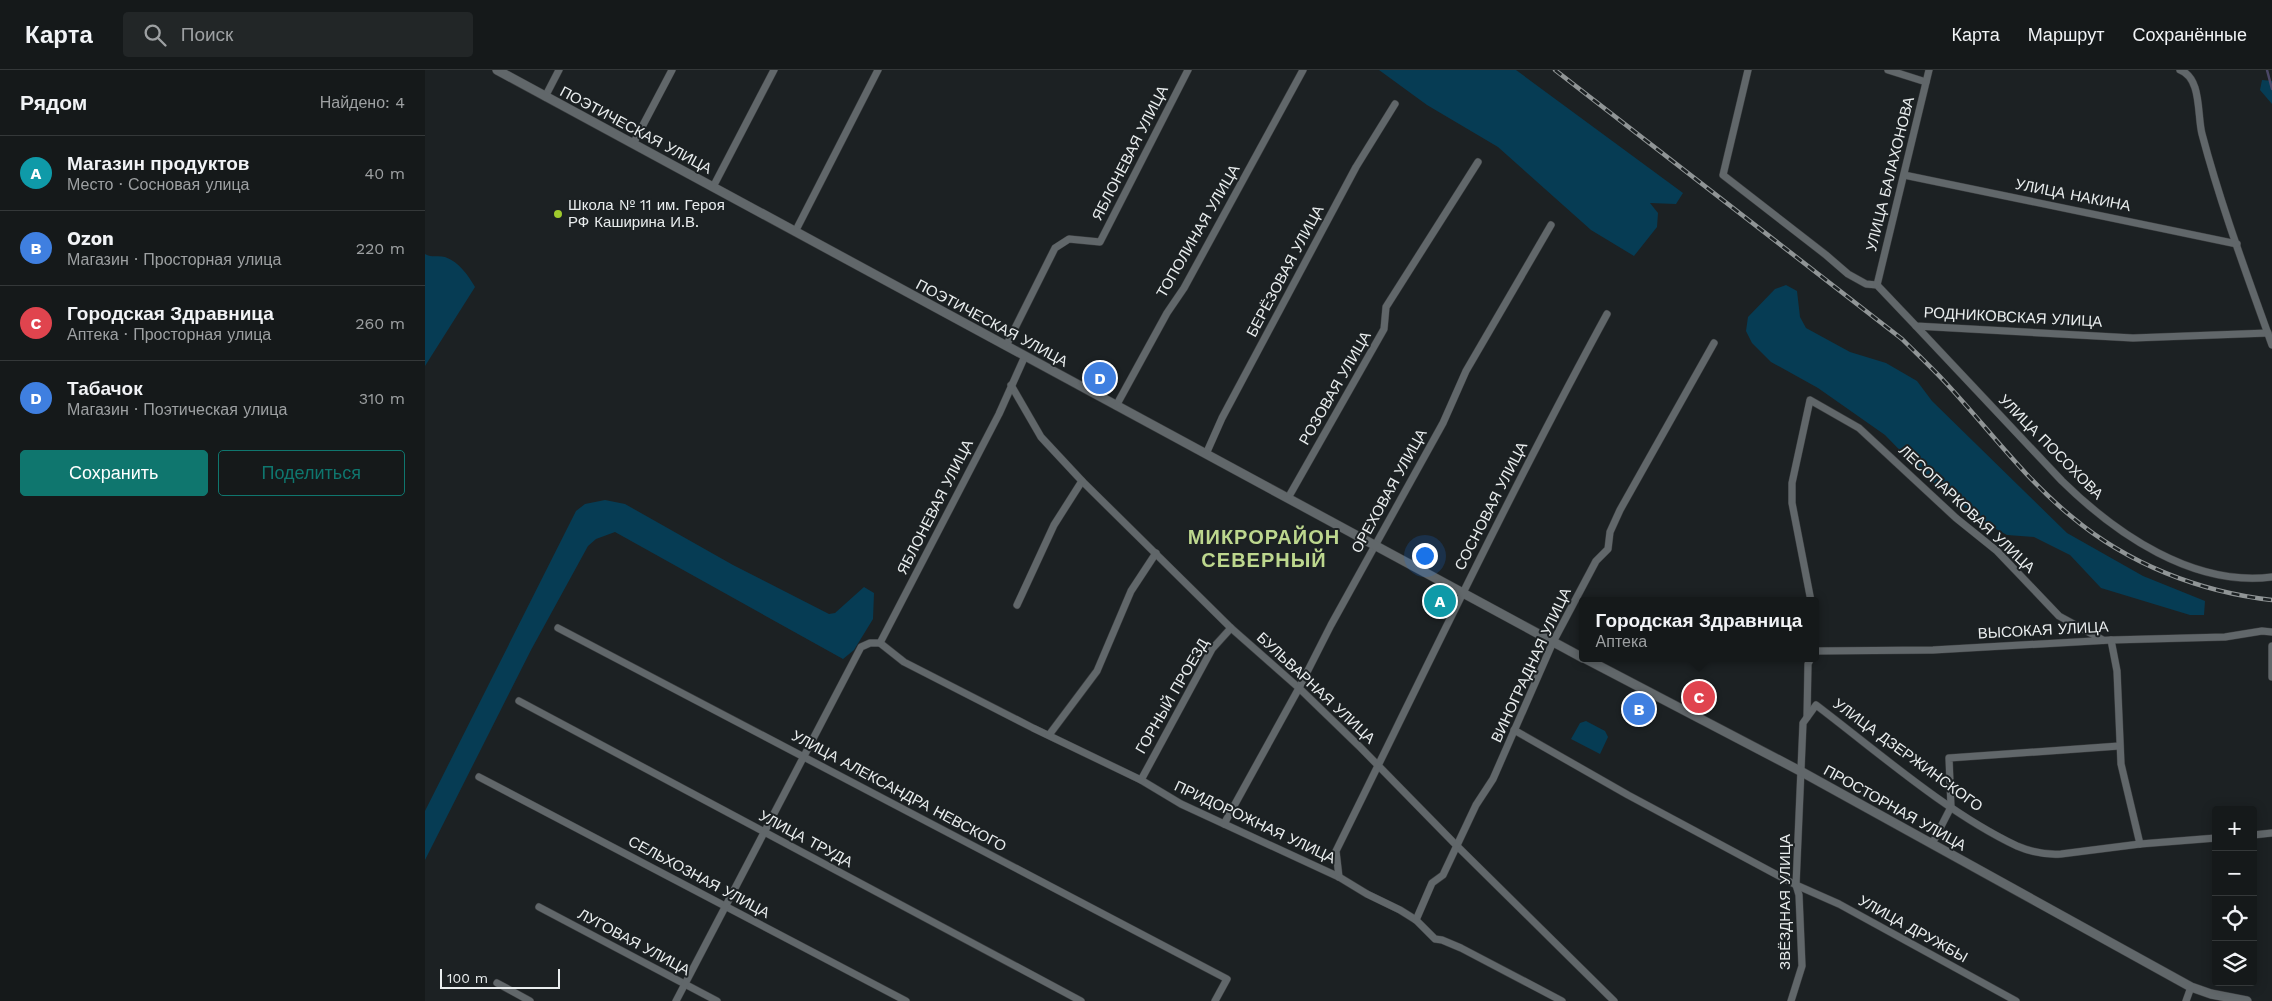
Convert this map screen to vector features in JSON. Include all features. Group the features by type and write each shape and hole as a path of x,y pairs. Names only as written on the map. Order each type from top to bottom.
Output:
{"street":[{"name":"ПОЭТИЧЕСКАЯ УЛИЦА","path":"497,70 1553,642"},
{"path":"545,96 559,70"},
{"path":"633,144 672,70"},
{"path":"713,188 774,70"},
{"path":"795,232 878,70"},
{"name":"ЯБЛОНЕВАЯ УЛИЦА","path":"1006,346 1055,248 1069,239 1100,242 1188,70"},
{"name":"ТОПОЛИНАЯ УЛИЦА","path":"1117,406 1303,70"},
{"name":"РОДНИКОВСКАЯ УЛИЦА","path":"1748,70 1723,175 1848,274 1866,284 1877,285 1916,326 2133,338 2268,333"},
{"path":"1888,70 1926,82"},
{"name":"УЛИЦА БАЛАХОНОВА","path":"1877,285 1929,70"},
{"path":"2180,70 2186,72 2193,80 2199,123 2214,180 2272,345"},
{"name":"БЕРЁЗОВАЯ УЛИЦА","path":"1206,454 1222,418 1356,166 1395,104"},
{"name":"РОЗОВАЯ УЛИЦА","path":"1288,498 1384,329 1386,307 1478,162"},
{"name":"УЛИЦА НАКИНА","path":"1904,175 2237,244"},
{"name":"ОРЕХОВАЯ УЛИЦА","path":"1224,824 1443,423 1465,371 1551,225"},
{"name":"СОСНОВАЯ УЛИЦА","path":"1339,877 1336,851 1461,593 1528,468 1545,428 1607,314"},
{"name":"УЛИЦА ПОСОХОВА","path":"1916,326 2062,481 2081,500 2117,529 2171,560 2217,574 2253,580 2272,578"},
{"name":"ВИНОГРАДНАЯ УЛИЦА","path":"1416,920 1432,883 1443,875 1476,805 1493,779 1553,642 1596,561 1608,549 1610,532 1620,510 1714,343"},
{"name":"ЯБЛОНЕВАЯ УЛИЦА","path":"880,643 999,414 1025,356"},
{"name":"БУЛЬВАРНАЯ УЛИЦА","path":"1011,385 1041,437 1082,481 1231,628 1299,688 1614,1001"},
{"name":"ЛЕСОПАРКОВАЯ УЛИЦА","path":"1810,597 1792,503 1792,483 1810,400 1859,428 1956,518 1997,551 2059,616 2107,640"},
{"path":"1017,606 1054,525 1082,481"},
{"path":"1049,735 1097,672 1131,591 1156,553"},
{"name":"УЛИЦА АЛЕКСАНДРА НЕВСКОГО","path":"558,628 1227,979 1215,1001"},
{"name":"ГОРНЫЙ ПРОЕЗД","path":"1141,780 1211,649 1231,628"},
{"name":"ВЫСОКАЯ УЛИЦА","path":"1819,651 1933,650 2107,640 2225,637 2263,631 2272,632"},
{"path":"2107,640 2117,671 2119,746 2128,798 2140,844"},
{"name":"ПРОСТОРНАЯ УЛИЦА","path":"1553,642 1579,656"},
{"path":"676,1001 861,647 870,643 880,643"},
{"name":"ПРИДОРОЖНАЯ УЛИЦА","path":"880,643 905,662 1141,780 1181,804 1339,877 1416,920 1435,939 1461,948 1562,1001"},
{"path":"2272,646 2272,677"},
{"name":"ПРОСТОРНАЯ УЛИЦА","path":"1591,662 1802,772 2191,987 2211,994 2247,1001"},
{"name":"ЗВЁЗДНАЯ УЛИЦА","path":"1791,1001 1801,966 1799,895 1796,885 1803,723 1807,717 1809,662"},
{"name":"УЛИЦА ТРУДА","path":"519,701 1081,1001"},
{"name":"УЛИЦА ДЗЕРЖИНСКОГО","path":"1807,717 1816,705 1951,807 2017,846 2049,855 2140,844 2212,838"},
{"name":"УЛИЦА ДРУЖБЫ","path":"1514,730 1627,795 1796,885 1839,904 2016,1001"},
{"path":"1931,844 1951,807 1949,758 2119,746"},
{"name":"СЕЛЬХОЗНАЯ УЛИЦА","path":"479,777 906,1001"},
{"path":"2257,835 2272,834"},
{"name":"ЛУГОВАЯ УЛИЦА","path":"539,907 717,1001"},
{"path":"497,983 530,1001"},
{"path":"2186,1001 2191,987"}],"shaded area":[{"path":"1379,70 1516,70 1683,193 1676,204 1650,203 1658,213 1657,227 1634,256 1591,230 1498,147 1427,105"},
{"path":"2262,80 2272,81 2272,104 2260,90"},
{"path":"425,254 445,257 455,262 475,287 425,366"},
{"path":"1786,285 1797,291 1800,317 1806,328 1850,352 1886,363 1917,381 1932,401 2067,533 2143,576 2205,601 2204,615 2190,615 2101,588 2070,555 2034,537 2007,535 1983,522 1922,473 1885,435 1818,388 1771,362 1752,343 1746,331 1748,317 1775,289"},
{"path":"605,500 625,504 733,565 829,614 835,613 864,587 874,593 873,619 854,650 843,659 615,532 596,539 588,546 531,650 425,860 425,811 576,511 585,504"},
{"path":"1586,721 1605,731 1608,737 1600,754 1571,739 1580,723"}],"waterway":[{"path":"2267,70 2272,89"}],"railway":[{"path":"1555,70 1902,339 1961,399 2038,486 2054,502 2094,534 2141,562 2192,583 2245,596 2272,600"}],"place":[{"name":"Школа № 11 им. Героя РФ Каширина И.В.","path":"558,214"},
{"name":"Табачок","path":"1100,378"},
{"name":"Магазин продуктов","path":"1440,601"},
{"name":"Городская Здравница","path":"1699,697"},
{"name":"Ozon","path":"1639,709"}],"district":[{"name":"МИКРОРАЙОН СЕВЕРНЫЙ","path":"1264,548"}]}
